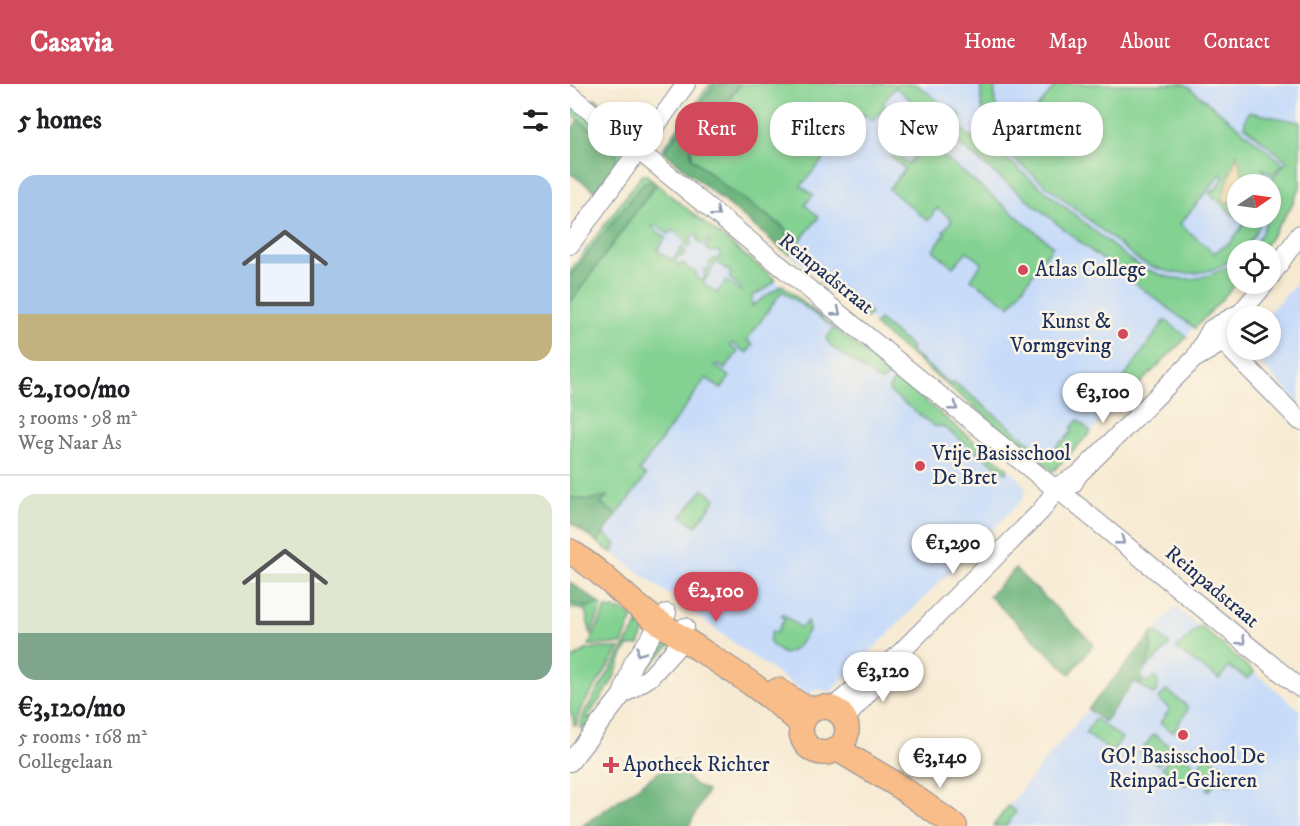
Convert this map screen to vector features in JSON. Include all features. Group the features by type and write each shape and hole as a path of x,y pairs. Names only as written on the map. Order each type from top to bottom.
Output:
{"main road":[{"path":"570,551 602,575 642,597 673,625 829,724 880,765 899,786 955,826"}],"street":[{"path":"663,116 686,84"},
{"name":"Reinpadstraat","path":"570,95 588,110"},
{"path":"570,245 634,156"},
{"name":"Reinpadstraat","path":"645,156 1300,688"},
{"path":"1281,261 1300,234"},
{"path":"1246,306 1256,294"},
{"path":"829,724 876,684 889,664 1041,511 1063,494 1078,475 1227,328"},
{"path":"1219,337 1300,421"},
{"path":"570,762 622,695 633,663 673,625"},
{"path":"622,695 650,677 678,646 673,625"}],"shaded area":[{"name":"Atlas College","path":"716,84 1300,84 1300,183 1281,214 1281,174 1227,174 1227,228 1272,228 1265,240 1227,240 1227,294 1076,446 1050,465 664,152 675,138 675,156 758,156 758,102 702,102"},
{"path":"654,183 1019,478 1026,489 1022,500 829,693 816,690 807,694 742,649 570,521 570,295"},
{"path":"1300,280 1300,404 1257,360 1281,360 1281,306 1275,306"},
{"name":"GO! Basisschool De Reinpad-Gelieren","path":"1175,607 1300,710 1300,826 993,826 1045,760"}],"green space":[{"path":"710,84 715,84 702,102 697,102"},
{"path":"715,84 740,84 726,102 702,102"},
{"path":"741,84 916,84 939,102 913,102 895,87 884,102 878,102 878,115 873,121 866,116 866,102 770,102 770,156 826,156 801,186 813,195 805,205 819,217 789,254 782,249 790,236 784,227 724,186 692,158 692,156 758,156 758,102 727,102"},
{"path":"981,84 995,84 996,102 982,102"},
{"path":"1057,84 1185,84 1283,163 1273,174 1263,168 1264,174 1242,174 1237,155 1230,174 1227,174 1227,184 1221,201 1227,202 1227,209 1209,193 1214,191 1224,178 1221,174 1180,224 1214,253 1227,245 1226,263 1202,272 1177,273 1152,267 1140,261 1010,156 1103,156 1103,102 1042,102"},
{"path":"570,102 588,117 588,127 570,113"},
{"path":"1248,112 1300,122 1300,188 1281,222 1281,174 1276,174 1287,161 1244,126"},
{"path":"578,120 588,127 588,156 617,156 616,162 595,191 570,173 570,132"},
{"path":"959,127 971,137 971,154 959,144"},
{"path":"675,132 675,137 664,152 663,149"},
{"path":"675,137 675,156 692,156 725,186 783,227 790,236 782,249 664,152"},
{"path":"612,156 623,156 617,171 596,194 595,191 616,162"},
{"path":"898,156 908,164 915,156 943,156 1053,246 1010,306 971,279 982,263 967,251 953,267 933,250 952,220 937,208 928,221 889,189 905,169 891,157"},
{"path":"974,156 1002,156 1130,260 1144,268 1158,274 1184,279 1210,275 1227,267 1227,294 1195,328 1086,247"},
{"path":"642,175 647,175 653,181 644,183 570,276 570,271"},
{"path":"653,181 656,184 570,303 570,276 644,182"},
{"path":"656,184 776,280 752,296 752,306 782,285 833,327 782,291 747,340 753,345 747,353 732,343 730,346 738,352 725,369 717,364 715,366 730,377 721,389 706,378 639,471 646,476 617,515 601,504 606,496 590,500 570,497 570,303","holes":["656,225 668,234 673,230 686,241 684,245 688,248 691,244 691,236 697,235 699,243 704,245 708,240 710,242 706,248 710,252 719,251 720,258 713,259 709,264 713,267 717,262 731,273 729,278 741,287 741,291 726,281 717,293 703,283 712,270 709,268 704,270 705,279 698,280 696,272 687,268 685,263 677,265 675,257 683,256 686,252 682,248 672,260 657,250 666,238 652,227"]},
{"path":"1241,228 1258,228 1252,239 1232,240"},
{"path":"1264,228 1277,228 1269,240 1257,240"},
{"path":"823,275 871,313 866,318 819,280"},
{"path":"879,320 912,347 910,351 951,385 954,382 1048,457 1073,430 1071,428 1078,420 1091,432 1053,471 874,325"},
{"path":"1165,320 1187,337 1114,409 1106,403"},
{"path":"834,328 891,373 880,381 832,347 826,339"},
{"path":"897,378 1008,469 1006,473 942,426 934,426 890,392 889,388"},
{"path":"703,489 716,499 696,526 682,516"},
{"path":"607,496 601,504 617,515 597,542 570,522 570,497 590,500"},
{"path":"603,533 616,544 612,553 597,542"},
{"path":"1015,569 1094,644 1070,674 989,596"},
{"path":"570,582 599,603 588,607 570,603"},
{"path":"570,603 588,607 599,603 602,606 591,635 585,610 570,608"},
{"path":"606,608 624,611 633,617 622,644 589,645"},
{"path":"783,614 801,628 807,621 809,629 796,648 783,654 769,641 772,631 776,633 785,619 781,616"},
{"path":"640,621 647,626 639,645 628,646 613,680 587,718 598,717 590,727 580,728 584,713"},
{"path":"1200,626 1254,672 1248,679 1229,667 1219,679 1176,649"},
{"path":"1154,631 1170,645 1147,667 1152,642 1151,635"},
{"path":"657,634 671,644 637,679 635,669"},
{"path":"1151,635 1150,657 1140,677 1142,686 1134,681 1104,722 1088,709"},
{"path":"620,648 580,710 576,726 570,713 570,660 586,650"},
{"path":"1154,676 1158,682 1157,691 1153,694 1142,686 1140,677 1148,683"},
{"path":"1167,690 1187,706 1187,711 1173,732 1160,723 1170,709 1158,699"},
{"path":"1095,719 1122,738 1112,752 1085,733"},
{"path":"1154,734 1171,747 1158,765 1140,752"},
{"path":"1175,750 1193,763 1191,777 1186,785 1162,768"},
{"path":"1207,755 1238,777 1230,785 1220,777 1209,791 1207,789 1210,783 1199,774 1198,766"},
{"path":"676,760 691,782 707,791 689,826 582,826"},
{"path":"1008,806 1016,812 1006,826 993,826"}],"sand":[{"path":"1237,154 1242,174 1230,174"},
{"path":"1227,183 1227,202 1221,201"}],"place":[{"name":"Atlas College","path":"1023,270"},
{"name":"Kunst & Vormgeving","path":"1123,334"},
{"name":"Vrije Basisschool De Bret","path":"920,466"},
{"name":"GO! Basisschool De Reinpad-Gelieren","path":"1183,735"},
{"name":"Apotheek Richter","path":"611,765"}]}
